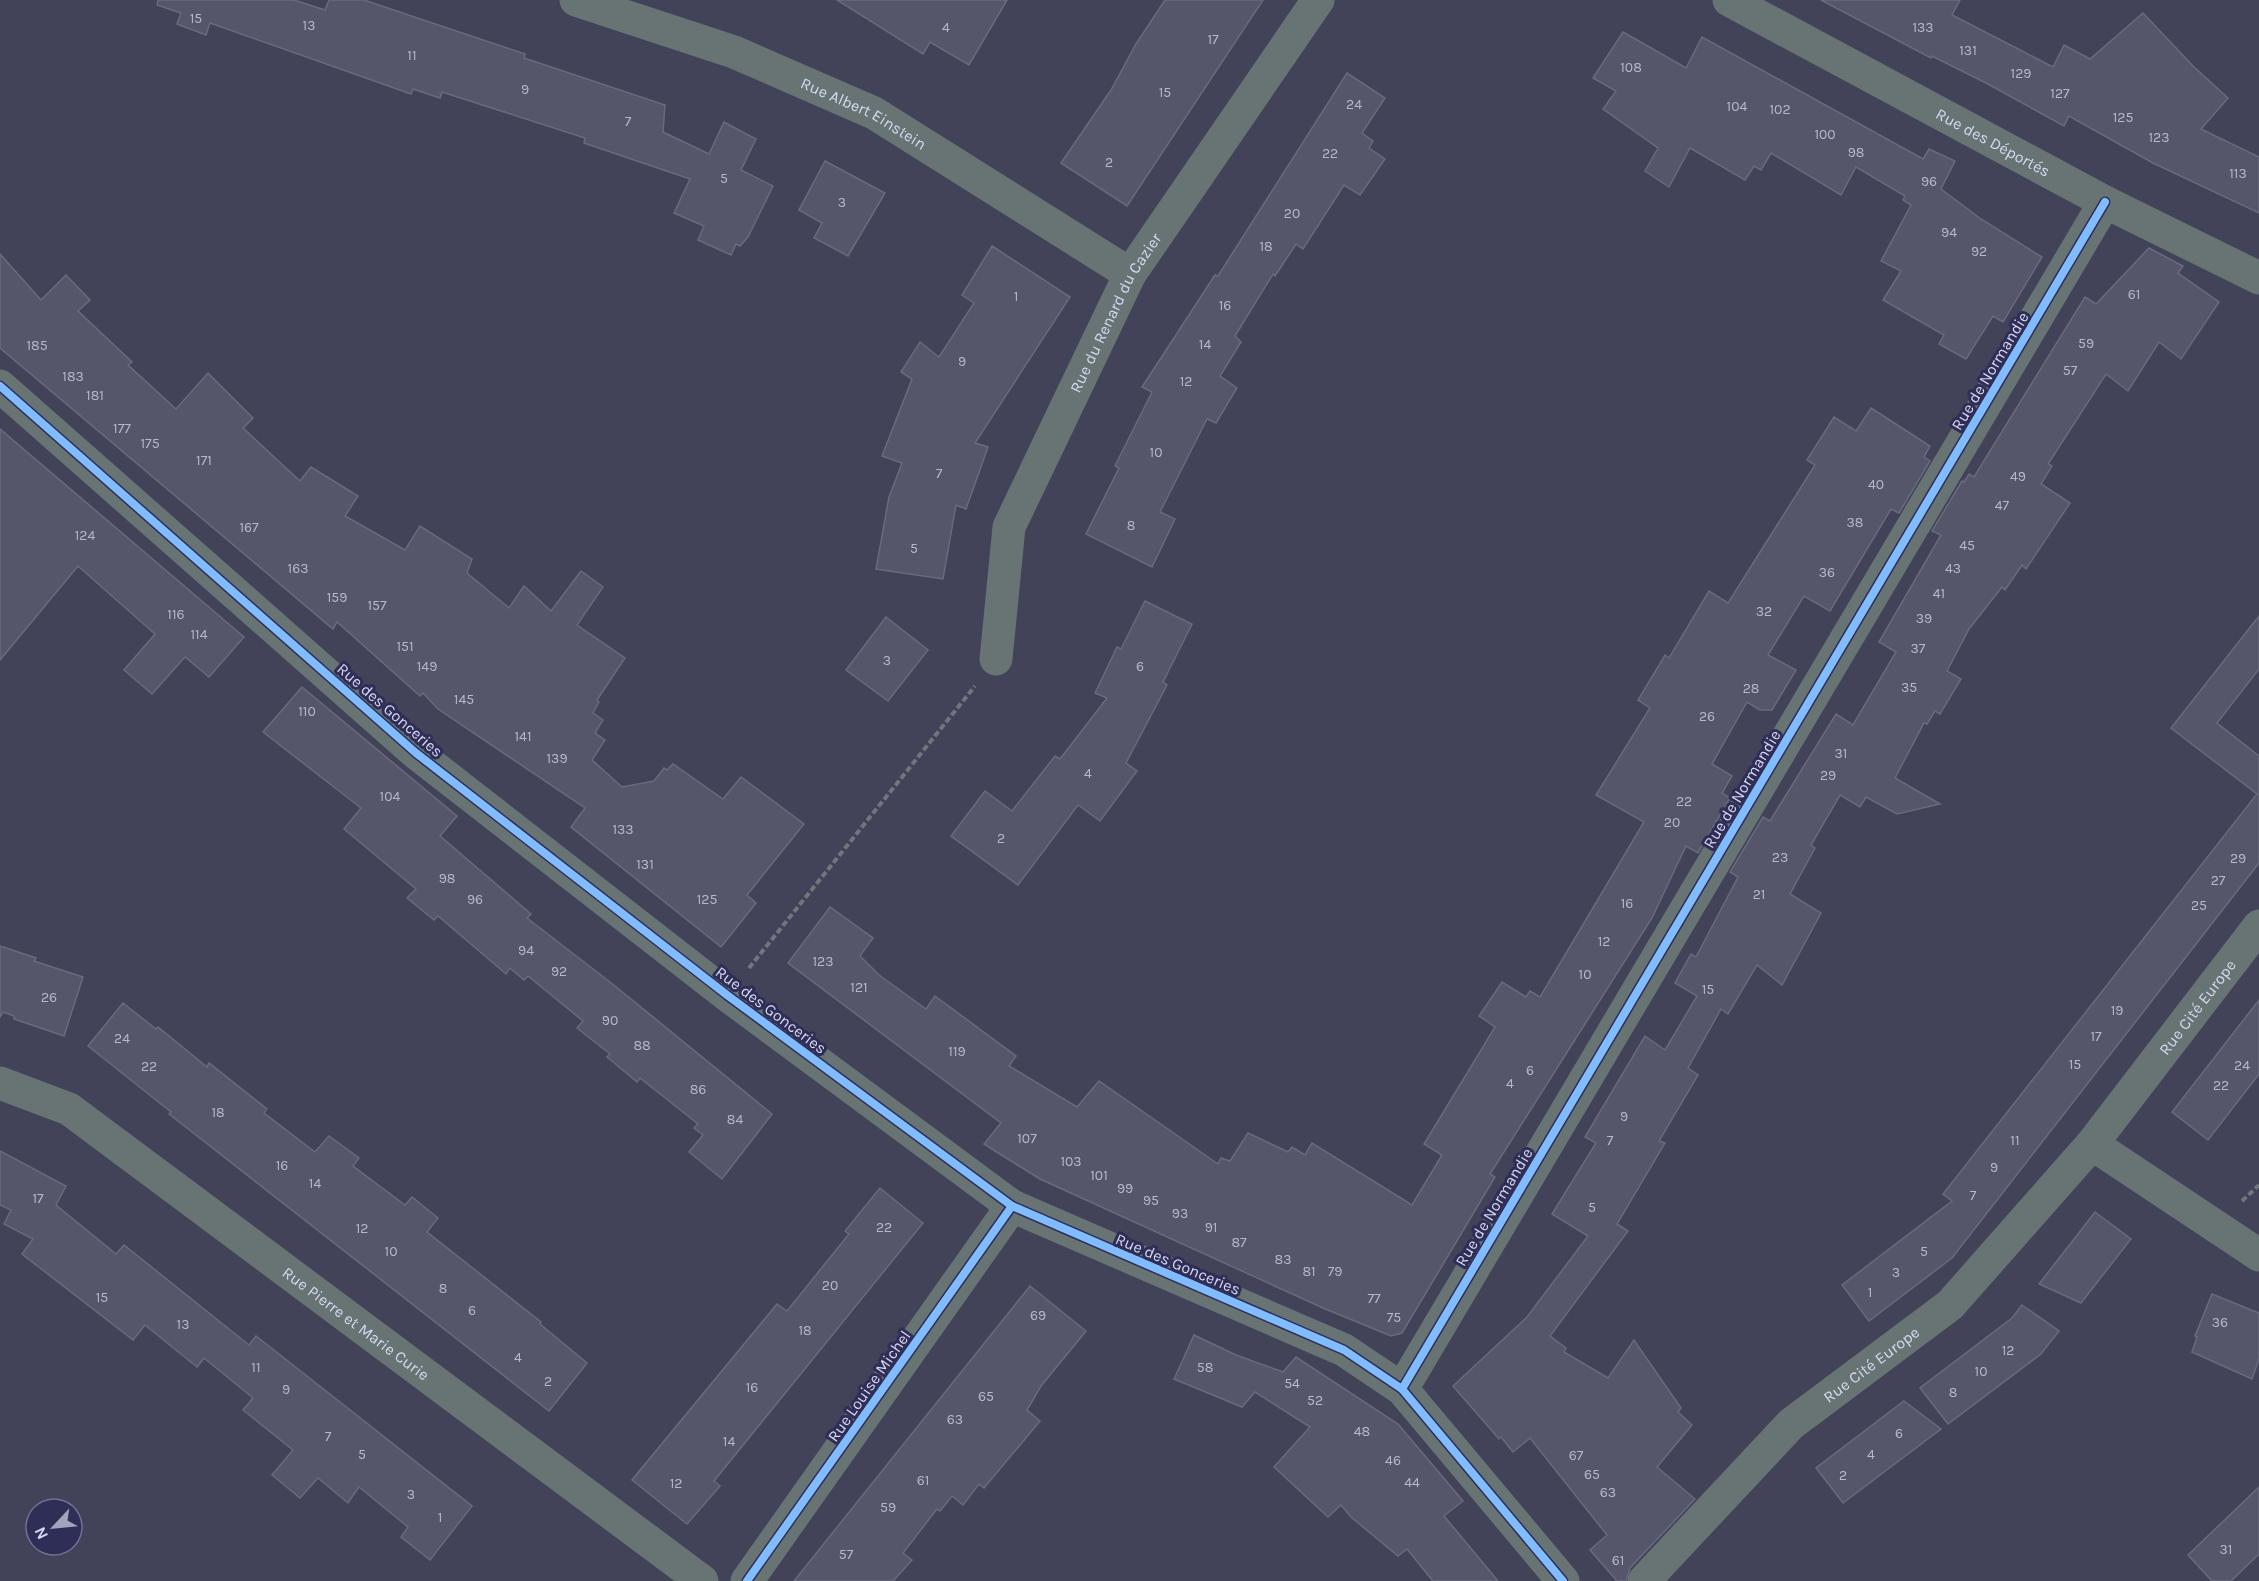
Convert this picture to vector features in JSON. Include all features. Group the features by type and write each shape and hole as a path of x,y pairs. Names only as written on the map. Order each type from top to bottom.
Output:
{"street":[{"name":"Rue Albert Einstein","path":"576,0 734,52 874,113 1130,274"},
{"name":"Rue du Renard du Cazier","path":"996,660 1009,527 1130,274 1318,0"},
{"name":"Rue des Déportés","path":"1729,0 2105,202 2259,278"},
{"name":"Rue de Normandie","path":"1402,1389 2105,202"},
{"name":"Rue des Gonceries","path":"0,386 416,753 727,995 1012,1206 1344,1350 1402,1389 1563,1581"},
{"name":"Rue Cité Europe","path":"1644,1581 1791,1424 1950,1305 2092,1144 2259,926"},
{"name":"Rue Pierre et Marie Curie","path":"0,1083 69,1109 702,1581"},
{"path":"2092,1144 2259,1255"},
{"name":"Rue Louise Michel","path":"747,1581 1012,1206"}],"path":[{"path":"727,995 996,660"}],"building":[{"path":"158,0 294,0 325,10 329,0 364,0 525,54 524,58 665,105 663,132 709,154 724,122 756,139 741,170 773,186 748,237 740,246 736,244 731,255 698,240 704,226 674,213 690,179 584,143 585,138 442,92 440,98 413,89 411,94 210,23 206,35 177,24 181,13 157,5"},
{"path":"837,0 1007,0 969,65 930,42 923,54"},
{"path":"1165,0 1263,0 1127,206 1061,163 1111,90 1136,44"},
{"path":"1821,0 1960,0 1952,15 2053,67 2064,45 2090,59 2143,13 2193,66 2228,98 2201,129 2259,157 2259,213 2153,163 2069,116 2064,126 1986,83 1932,56 1931,58"},
{"path":"1623,32 1686,68 1702,37 1923,159 1929,149 1955,161 1941,189 1981,219 2042,257 2003,322 1993,316 1966,359 1939,344 1944,335 1883,300 1901,271 1881,261 1911,205 1903,200 1905,196 1856,167 1841,195 1771,153 1761,170 1754,166 1745,180 1690,148 1669,187 1645,171 1658,148 1603,109 1616,91 1593,78"},
{"path":"1347,73 1385,98 1362,133 1373,141 1369,148 1385,159 1360,195 1344,185 1303,249 1296,244 1275,276 1273,274 1235,336 1241,342 1220,376 1237,388 1216,423 1207,419 1160,512 1175,519 1152,567 1086,534 1119,468 1115,466 1152,392 1142,387 1215,275 1218,276"},
{"path":"825,161 885,193 848,256 814,238 822,223 799,210"},
{"path":"992,246 1070,297 975,443 988,447 966,509 956,505 943,579 876,569 889,497 902,463 882,456 912,379 901,372 920,342 939,357 974,303 962,295"},
{"path":"2149,248 2183,266 2178,273 2219,302 2181,359 2159,342 2128,391 2106,374 2048,464 2052,466 2041,484 2070,503 2026,569 2022,565 2005,590 2002,587 1969,629 1947,671 1961,679 1940,714 1935,711 1927,724 1924,723 1895,778 1940,804 1897,814 1866,797 1860,807 1840,795 1811,845 1815,848 1790,894 1821,913 1782,985 1757,965 1728,1014 1721,1009 1688,1068 1698,1075 1659,1141 1665,1143 1617,1224 1628,1231 1550,1336 1566,1348 1564,1352 1608,1378 1634,1340 1681,1408 1678,1412 1692,1425 1657,1467 1695,1499 1630,1568 1626,1581 1617,1581 1590,1550 1607,1535 1530,1438 1513,1452 1453,1386 1527,1317 1588,1236 1552,1214 1596,1143 1585,1137 1645,1036 1665,1050 1697,996 1675,983 1691,954 1696,957 1738,877 1730,872 1763,817 1770,821 1836,714 1853,725 1896,652 1879,642 1941,535 1932,531 1962,481 1964,482 1969,474 1974,477 2085,297 2096,304"},
{"path":"0,254 41,300 66,275 90,300 78,311 132,362 128,365 176,409 208,373 253,418 243,428 300,481 311,467 358,496 345,516 405,550 420,526 472,559 467,573 509,608 524,586 551,611 581,571 603,587 577,625 625,658 597,700 599,702 593,713 603,720 595,733 605,740 592,760 622,787 654,781 664,768 667,770 673,764 723,799 741,777 804,824 747,895 756,903 721,947 571,827 585,808 438,709 423,693 420,696 337,622 333,629 0,348"},
{"path":"1871,408 1930,446 1924,457 1930,461 1899,513 1891,509 1830,611 1804,596 1768,655 1796,670 1772,710 1760,710 1747,702 1712,764 1732,776 1722,793 1730,798 1698,853 1686,846 1652,918 1490,1174 1495,1177 1402,1333 1391,1336 1323,1308 1040,1179 984,1144 1001,1123 788,963 830,907 873,938 860,956 879,975 926,1009 935,996 1016,1056 1009,1066 1077,1107 1099,1081 1218,1164 1221,1158 1230,1161 1248,1133 1288,1152 1292,1147 1305,1155 1312,1143 1412,1205 1442,1155 1424,1144 1495,1027 1479,1016 1502,982 1526,997 1530,991 1540,997 1644,822 1596,795 1650,708 1638,700 1665,655 1669,658 1709,591 1728,603 1815,465 1807,460 1834,417 1856,431"},
{"path":"0,429 244,637 209,677 185,657 152,694 124,670 155,634 78,566 0,660"},
{"path":"1145,601 1192,624 1163,682 1167,685 1126,763 1137,771 1100,821 1078,805 1018,885 951,836 985,791 1012,811 1055,756 1060,759 1107,698 1095,693 1117,647 1121,649"},
{"path":"2259,616 2259,669 2217,723 2259,756 2259,863 1952,1258 1869,1321 1842,1285 1952,1201 1943,1194 2257,794 2171,728"},
{"path":"886,617 928,650 888,701 846,670"},
{"path":"302,687 457,816 440,836 531,914 527,918 615,986 772,1114 722,1179 689,1152 703,1135 694,1128 698,1124 640,1078 637,1082 607,1057 610,1054 577,1028 583,1021 528,976 524,980 510,968 506,974 438,916 434,920 407,898 416,889 344,829 361,808 263,732"},
{"path":"0,946 36,958 34,961 83,977 64,1036 14,1019 14,1016 3,1012 0,1017"},
{"path":"2259,1000 2259,1074 2208,1140 2172,1112"},
{"path":"123,1003 156,1029 158,1027 207,1067 209,1063 267,1109 264,1113 315,1152 329,1136 359,1158 353,1166 405,1205 412,1197 438,1218 427,1232 541,1322 540,1324 587,1363 549,1411 169,1114 171,1112 88,1046"},
{"path":"0,1151 66,1186 56,1205 116,1254 124,1245 249,1345 256,1336 472,1506 430,1560 401,1537 408,1527 359,1487 348,1503 318,1478 300,1498 272,1475 293,1450 243,1410 253,1398 204,1358 197,1367 145,1325 133,1340 22,1254 33,1239 4,1224 11,1210 0,1205"},
{"path":"880,1188 923,1223 714,1481 720,1486 687,1524 632,1480 777,1304 787,1311 849,1234 845,1231"},
{"path":"2095,1212 2131,1239 2081,1303 2039,1284"},
{"path":"1030,1286 1086,1331 1041,1386 1027,1410 1040,1421 984,1488 979,1484 963,1505 952,1496 940,1511 937,1509 903,1553 912,1560 893,1581 794,1581"},
{"path":"2212,1294 2259,1313 2259,1359 2252,1379 2192,1352 2197,1337 2195,1336"},
{"path":"2022,1305 2059,1331 2041,1354 1948,1424 1920,1388 2012,1318"},
{"path":"1194,1335 1236,1355 1283,1372 1296,1357 1398,1424 1463,1501 1444,1516 1498,1581 1433,1581 1407,1549 1398,1556 1351,1517 1341,1505 1328,1517 1274,1467 1310,1427 1255,1392 1242,1407 1174,1379"},
{"path":"1904,1401 1941,1429 1843,1503 1816,1468"},
{"path":"2259,1487 2259,1554 2231,1581 2212,1581 2188,1555"}],"cycle path":[{"path":"1402,1389 2105,202"},
{"path":"0,386 416,753 727,995 1012,1206 1344,1350 1402,1389 1563,1581"},
{"path":"747,1581 1012,1206"}]}
